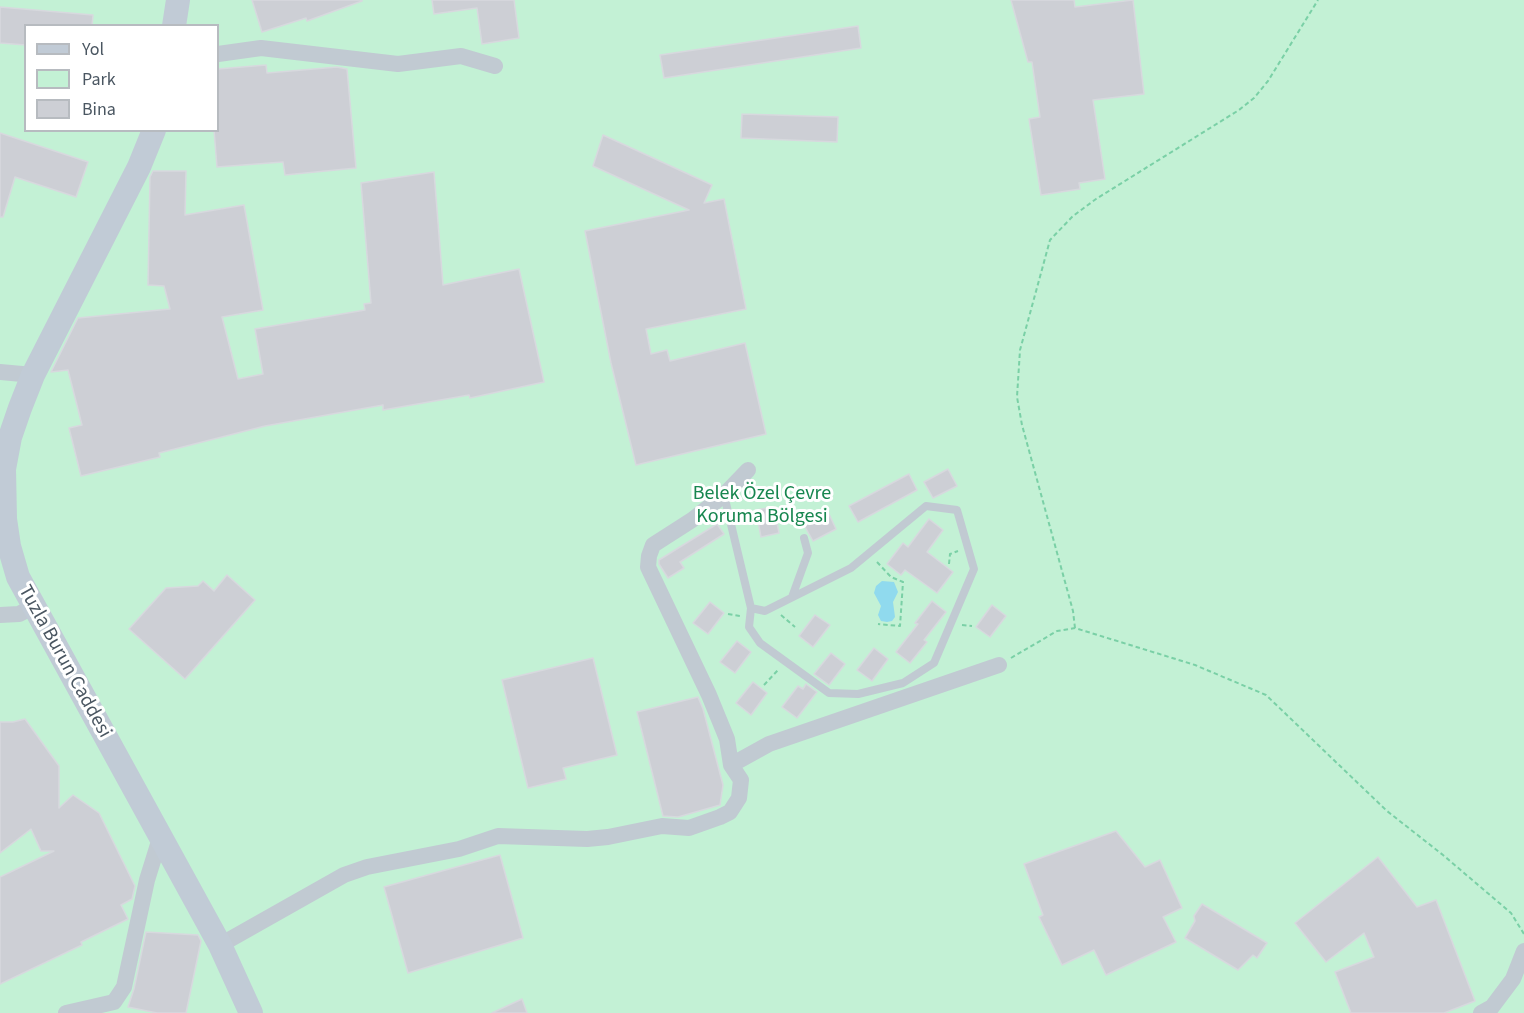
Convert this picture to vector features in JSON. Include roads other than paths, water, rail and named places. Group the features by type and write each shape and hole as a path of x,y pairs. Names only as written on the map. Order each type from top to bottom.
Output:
{"main road":[{"path":"174,24 178,0"},
{"name":"Tuzla Burun Caddesi","path":"153,132 139,167 33,375 10,437 2,479 5,519 9,546 18,577 220,945 250,1013"}],"street":[{"path":"219,54 261,48 398,64 461,56 495,66"},
{"path":"0,372 33,375"},
{"path":"220,945 344,875 367,867 459,849 498,836 587,839 608,837 662,826 689,828 730,812 739,798 741,780 731,765 727,739 710,695 648,567 653,545 692,520 724,495 748,470"},
{"path":"0,615 19,614 33,607"},
{"path":"731,765 769,744 999,665"},
{"path":"66,1013 114,1002 124,987 147,880 161,835"},
{"path":"1481,1013 1492,1007 1512,979 1524,951"}],"lane":[{"path":"724,495 751,608 749,627 760,643 830,693 858,694 903,683 934,663 974,569 957,510 926,506 851,568 765,611 751,608"},
{"path":"792,597 808,553 804,537"}],"water":[{"path":"882,581 894,582 898,592 893,602 895,617 892,621 887,622 881,621 878,615 881,606 874,593 876,586"}],"park label":[{"name":"Belek Özel Çevre Koruma Bölgesi","path":"762,506"}]}
